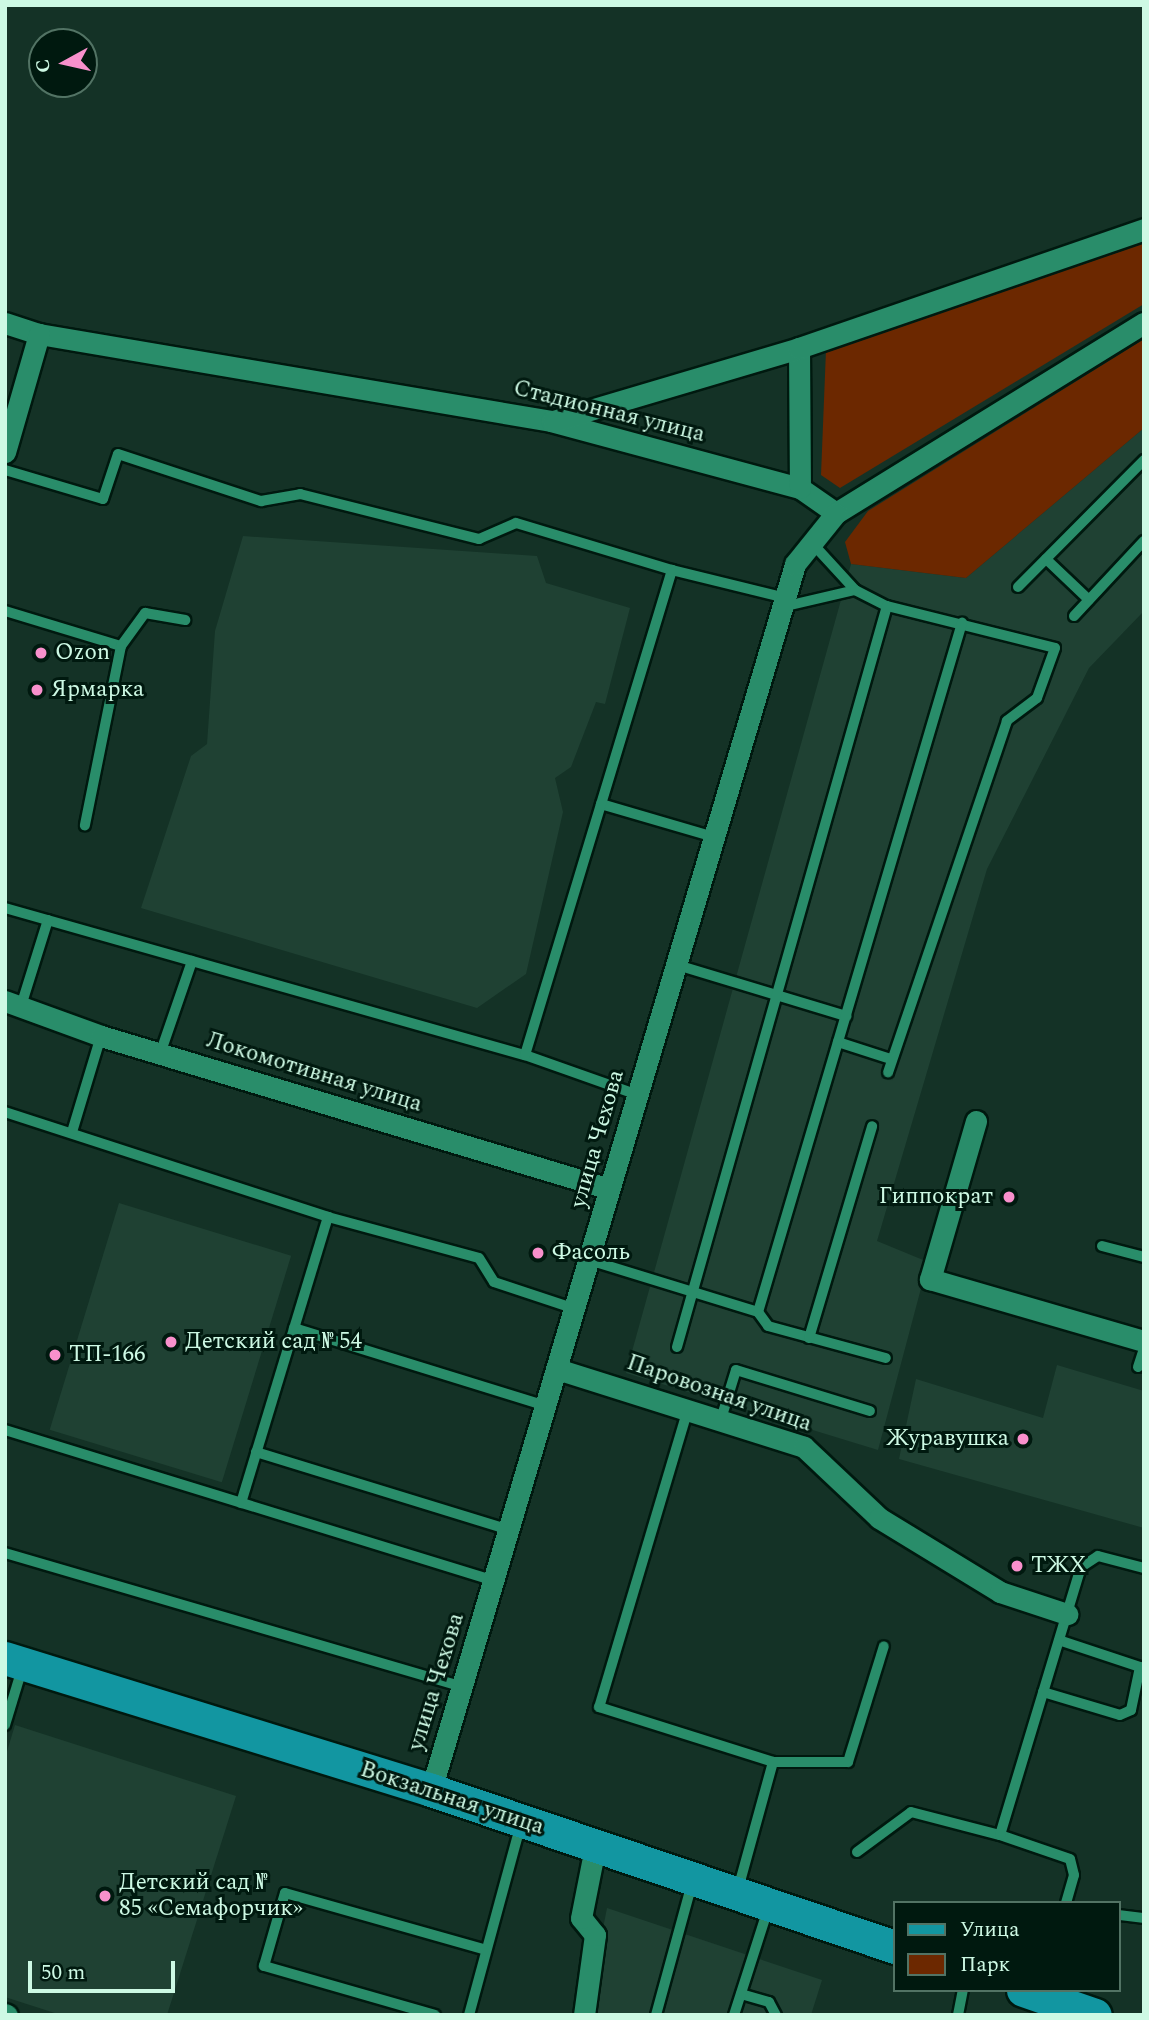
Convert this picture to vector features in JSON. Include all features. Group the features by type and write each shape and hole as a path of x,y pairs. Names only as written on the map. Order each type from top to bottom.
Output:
{"main road":[{"name":"Вокзальная улица","path":"15,1660 431,1790 692,1881 894,1947"},
{"path":"1034,1992 1095,2015"}],"street":[{"path":"551,421 799,348 1144,229"},
{"name":"Стадионная улица","path":"5,323 39,334 551,421 800,488 836,513"},
{"path":"836,513 1144,323"},
{"path":"5,452 39,334"},
{"path":"799,348 800,488"},
{"name":"улица Чехова","path":"431,1790 795,564 836,513"},
{"name":"Локомотивная улица","path":"13,1003 101,1036 610,1189"},
{"path":"976,1121 930,1279 1144,1341"},
{"name":"Паровозная улица","path":"557,1369 804,1447 879,1518 1000,1592 1067,1614"},
{"path":"584,2015 595,1935 581,1918 595,1847"}],"lane":[{"path":"5,471 103,499 118,454 261,501 300,495 479,539 516,523 784,602 855,590"},
{"path":"1018,587 1144,460"},
{"path":"1074,616 1144,541"},
{"path":"812,543 855,590 887,606 1055,648 1037,698 1007,721 888,1072"},
{"path":"1046,559 1089,600"},
{"path":"525,1055 672,570"},
{"path":"677,1347 887,606"},
{"path":"5,611 121,646"},
{"path":"85,825 121,646 145,613 185,621"},
{"path":"758,1312 962,623"},
{"path":"601,804 714,837"},
{"path":"5,908 525,1055 638,1095"},
{"path":"13,1003 48,920"},
{"path":"160,1054 192,961"},
{"path":"677,965 846,1016"},
{"path":"72,1132 101,1036"},
{"path":"838,1042 891,1059"},
{"path":"5,1112 328,1217 479,1258 494,1282 575,1309"},
{"path":"809,1338 872,1126"},
{"path":"241,1503 328,1217"},
{"path":"1102,1246 1144,1257"},
{"path":"589,1260 758,1312 768,1326 886,1358"},
{"path":"294,1328 546,1406"},
{"path":"1138,1367 1144,1348"},
{"path":"720,1419 736,1370 870,1411"},
{"path":"688,1409 599,1707 773,1762 848,1762 884,1646"},
{"path":"5,1430 495,1581"},
{"path":"256,1452 510,1530"},
{"path":"5,1553 463,1687"},
{"path":"1000,1835 1067,1614 1088,1558 1144,1568"},
{"path":"1043,1692 1120,1715 1135,1699 1142,1671 1136,1663 1059,1640"},
{"path":"5,1725 15,1660"},
{"path":"737,1895 773,1762"},
{"path":"857,1852 911,1812 1000,1835 1070,1859 1074,1875 1070,1901"},
{"path":"469,2015 522,1822"},
{"path":"656,2015 692,1881"},
{"path":"435,2015 264,1966 285,1893 486,1950"},
{"path":"734,2015 769,1906"},
{"path":"1121,1914 1144,1918"},
{"path":"958,2015 963,1992"},
{"path":"741,1994 769,2002 776,2015"}],"shaded area":[{"path":"1144,428 1144,611 1089,668 987,869 877,1241 928,1262 878,1450 626,1373 851,564 966,578"},
{"path":"243,536 537,556 546,583 630,608 605,704 596,702 571,767 555,778 563,812 526,974 477,1008 141,908 191,756 207,744 215,631"},
{"name":"Детский сад № 54","path":"119,1203 291,1256 222,1482 50,1430"},
{"name":"Журавушка","path":"1057,1365 1144,1391 1144,1528 899,1459 916,1379 1043,1418"},
{"name":"Детский сад № 85 «Семафорчик»","path":"15,1725 236,1796 167,2015 61,2015 5,1997 5,1758"},
{"path":"607,1908 822,1980 811,2015 586,2015"}],"green space":[{"path":"1144,239 1144,304 840,488 821,475 826,350"},
{"path":"1144,339 1144,428 966,578 851,564 845,542 868,511"}],"place":[{"name":"Ozon","path":"41,653"},
{"name":"Ярмарка","path":"37,690"},
{"name":"Гиппократ","path":"1009,1197"},
{"name":"Фасоль","path":"538,1253"},
{"name":"Детский сад № 54","path":"171,1342"},
{"name":"ТП-166","path":"55,1355"},
{"name":"Журавушка","path":"1023,1439"},
{"name":"ТЖХ","path":"1017,1566"},
{"name":"Детский сад № 85 «Семафорчик»","path":"105,1896"}]}
